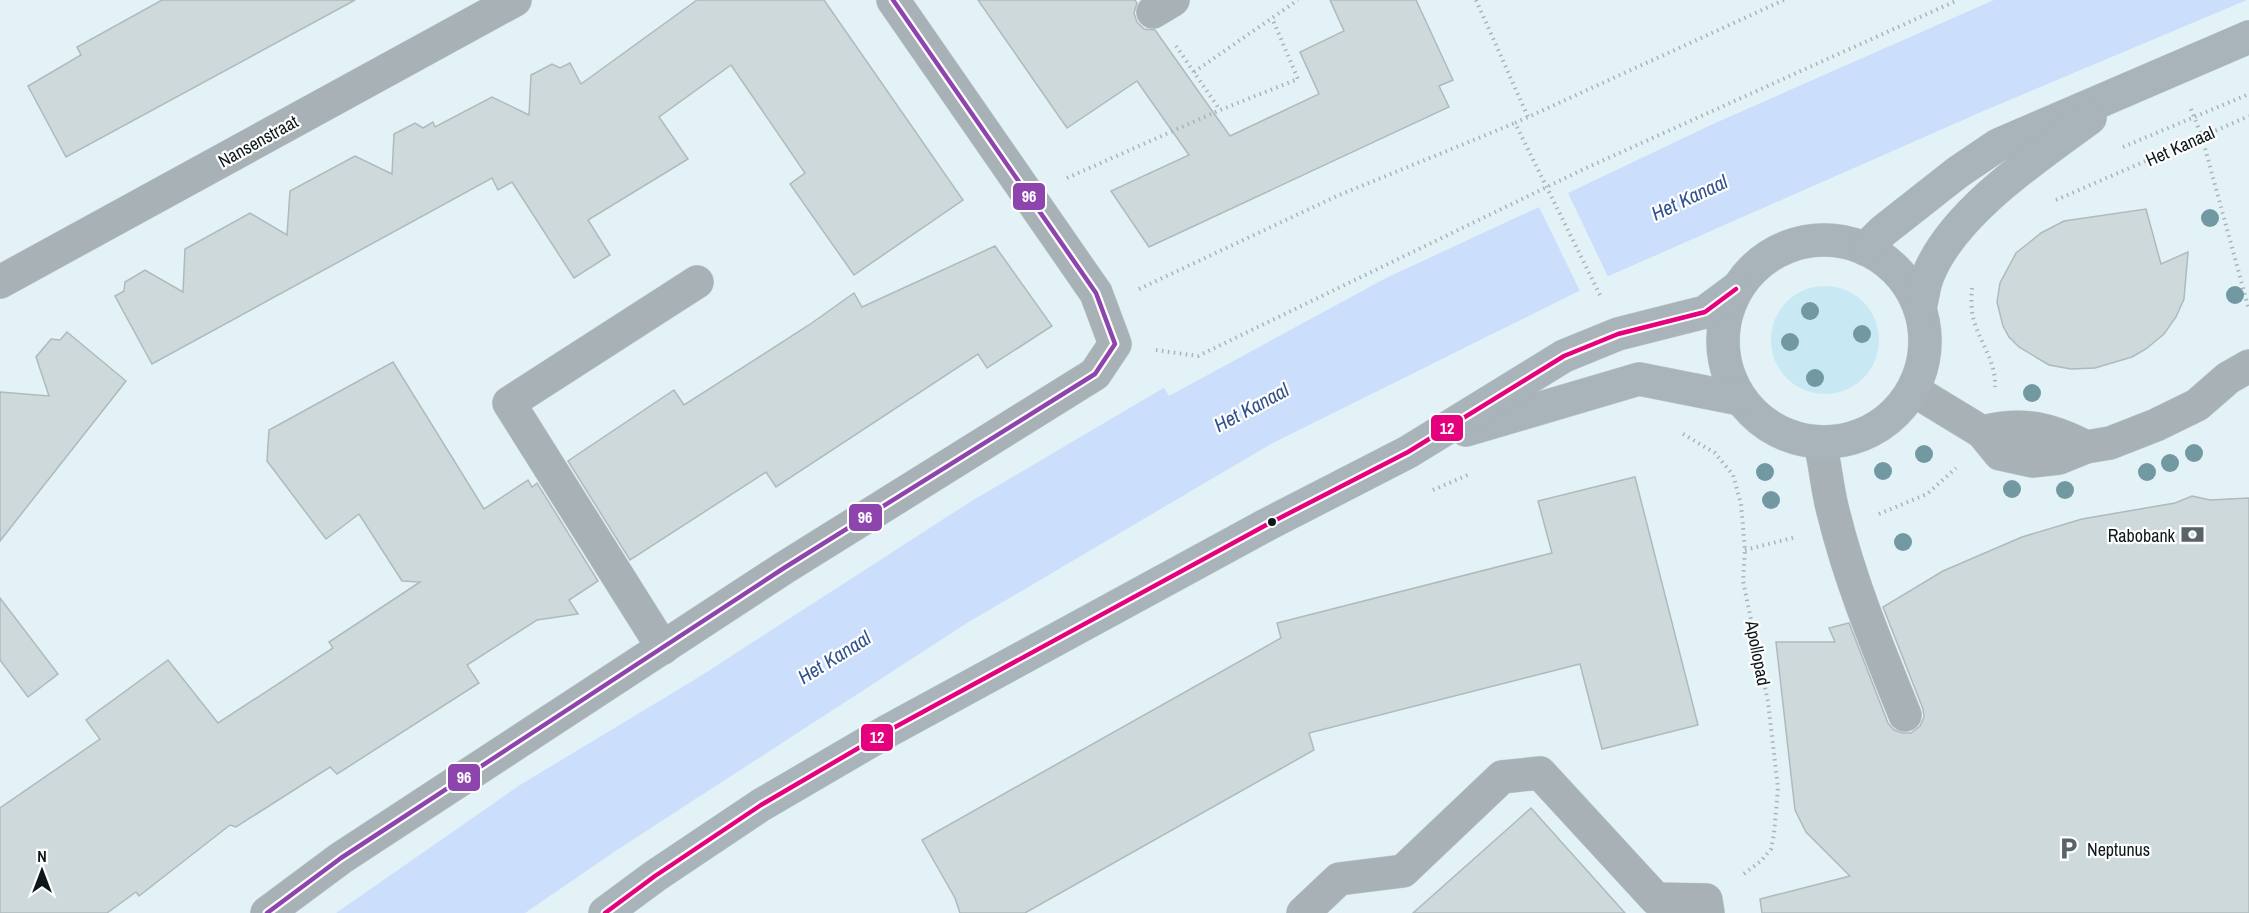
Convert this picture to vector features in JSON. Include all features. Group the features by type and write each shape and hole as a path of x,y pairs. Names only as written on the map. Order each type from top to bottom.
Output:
{"main road":[{"path":"1865,249 1883,231 1958,172 1998,145 2249,37"},
{"path":"1920,308 1928,273 1956,229 2011,177 2132,87"},
{"path":"605,913 655,876 761,805 886,732 1422,443 1564,356 1618,334 1705,312 1736,289 1755,266 1779,249 1807,241 1837,240 1865,249 1889,263 1908,284 1920,308 1925,336 1922,396 1874,429 1822,453 1761,421 1740,399 1727,373 1722,344 1725,316 1736,289"},
{"path":"1422,443 1639,379 1740,399"}],"street":[{"name":"Nansenstraat","path":"0,282 515,0"},
{"path":"267,913 341,858 784,568 1095,374 1115,344 1096,293 893,0"},
{"path":"663,648 509,403 697,282"},
{"path":"1922,396 1982,432 2008,426 2040,429 2060,434 2086,447 2110,443 2177,415 2197,405 2228,378 2249,366"},
{"path":"1822,453 1837,526 1865,614 1905,716"},
{"path":"1303,913 1340,879 1402,871 1502,777 1540,773 1656,900 1707,907"}],"path":[{"path":"1194,72 1298,0"},
{"path":"1476,0 1528,117"},
{"path":"1784,0 1515,123 1337,196 1127,294 1115,344 1198,356 1547,186 1958,0"},
{"path":"1163,6 1194,72 1220,110"},
{"path":"1028,195 1220,110 1298,79 1272,18"},
{"path":"2175,70 2202,137 2249,310"},
{"path":"2116,150 2249,94"},
{"name":"Het Kanaal","path":"2047,204 2249,116"},
{"path":"1515,123 1599,293"},
{"path":"1745,550 1881,514 1927,494 1957,468 1982,432 1992,405 1995,373 1973,318 1973,281"},
{"name":"Apollopad","path":"1679,432 1715,453 1733,475 1741,504 1745,550 1743,581 1768,702 1777,779 1777,813 1771,849 1761,861 1707,907"},
{"path":"1425,494 1478,471"}],"shaded area":[{"path":"1825,286 1846,290 1863,302 1875,319 1879,340 1875,361 1863,378 1846,390 1825,394 1804,390 1787,378 1775,361 1771,340 1775,319 1787,302 1804,290"}],"water":[{"path":"1974,0 2247,0 1988,109 1611,275 1271,444 967,623 617,850 525,913 336,913 520,785 699,677 970,502 1160,390 1429,253"}],"pier":[{"path":"1967,0 1994,0 1713,124 1568,193 1609,279 1581,293 1539,207 1386,278 1169,396 1163,386 1428,250 1708,116"}],"building":[{"path":"162,0 355,0 66,157 28,86 81,55 77,47"},
{"path":"697,0 824,0 963,200 854,275 790,184 805,173 731,65 659,117 688,159 588,220 610,255 574,278 512,182 498,190 492,178 152,364 115,296 124,291 125,282 145,270 183,292 185,249 250,213 287,235 290,191 355,156 392,174 394,134 415,123 423,128 433,122 435,127 492,97 529,115 531,75 552,64 560,68 570,63 581,84"},
{"path":"978,0 1135,0 1137,3 1134,13 1137,22 1144,29 1155,30 1230,136 1319,94 1300,52 1344,31 1330,0 1416,0 1453,80 1439,86 1449,107 1149,247 1111,191 1189,155 1137,81 1067,128"},
{"path":"2146,209 2161,264 2188,252 2184,299 2176,317 2164,334 2132,357 2095,368 2071,369 2049,365 2019,347 2009,337 2003,326 1997,302 2000,283 2016,253 2041,233 2064,221"},
{"path":"995,246 1052,326 987,368 978,354 776,487 766,472 630,560 568,461 674,390 684,405 809,325 854,293 862,307"},
{"path":"67,332 126,381 0,541 0,392 49,396 36,357 51,339 60,340"},
{"path":"393,362 484,509 528,480 532,487 537,483 598,581 569,600 578,614 537,620 467,665 479,683 337,774 330,767 236,827 230,825 139,896 136,892 107,913 0,913 0,808 100,739 86,720 168,660 218,723 333,648 329,642 420,582 402,581 359,514 326,539 267,461 269,430"},
{"path":"1635,477 1698,725 1602,749 1580,664 1309,733 1314,750 1025,913 960,913 955,898 922,840 1281,638 1277,623 1552,553 1538,501"},
{"path":"2192,496 2210,500 2249,498 2249,913 1762,913 1760,899 1850,876 1806,832 1795,810 1776,642 1835,642 1829,628 1849,623 1888,723 1894,730 1911,733 1920,726 1924,717 1923,709 1883,607 1943,571 2022,537 2082,519 2175,503"},
{"path":"0,598 58,674 28,697 0,660"},
{"path":"1531,808 1625,913 1413,913 1512,825"}],"transit line":[{"name":"96","path":"267,913 341,858 784,568 1095,374 1115,344 1096,293 893,0"},
{"name":"12","path":"605,913 655,876 761,805 886,732 1268,524 1408,452 1564,356 1618,334 1705,312 1736,289"}],"place":[{"name":"Rabobank","path":"2193,535"},
{"name":"Neptunus","path":"2069,849"}]}
